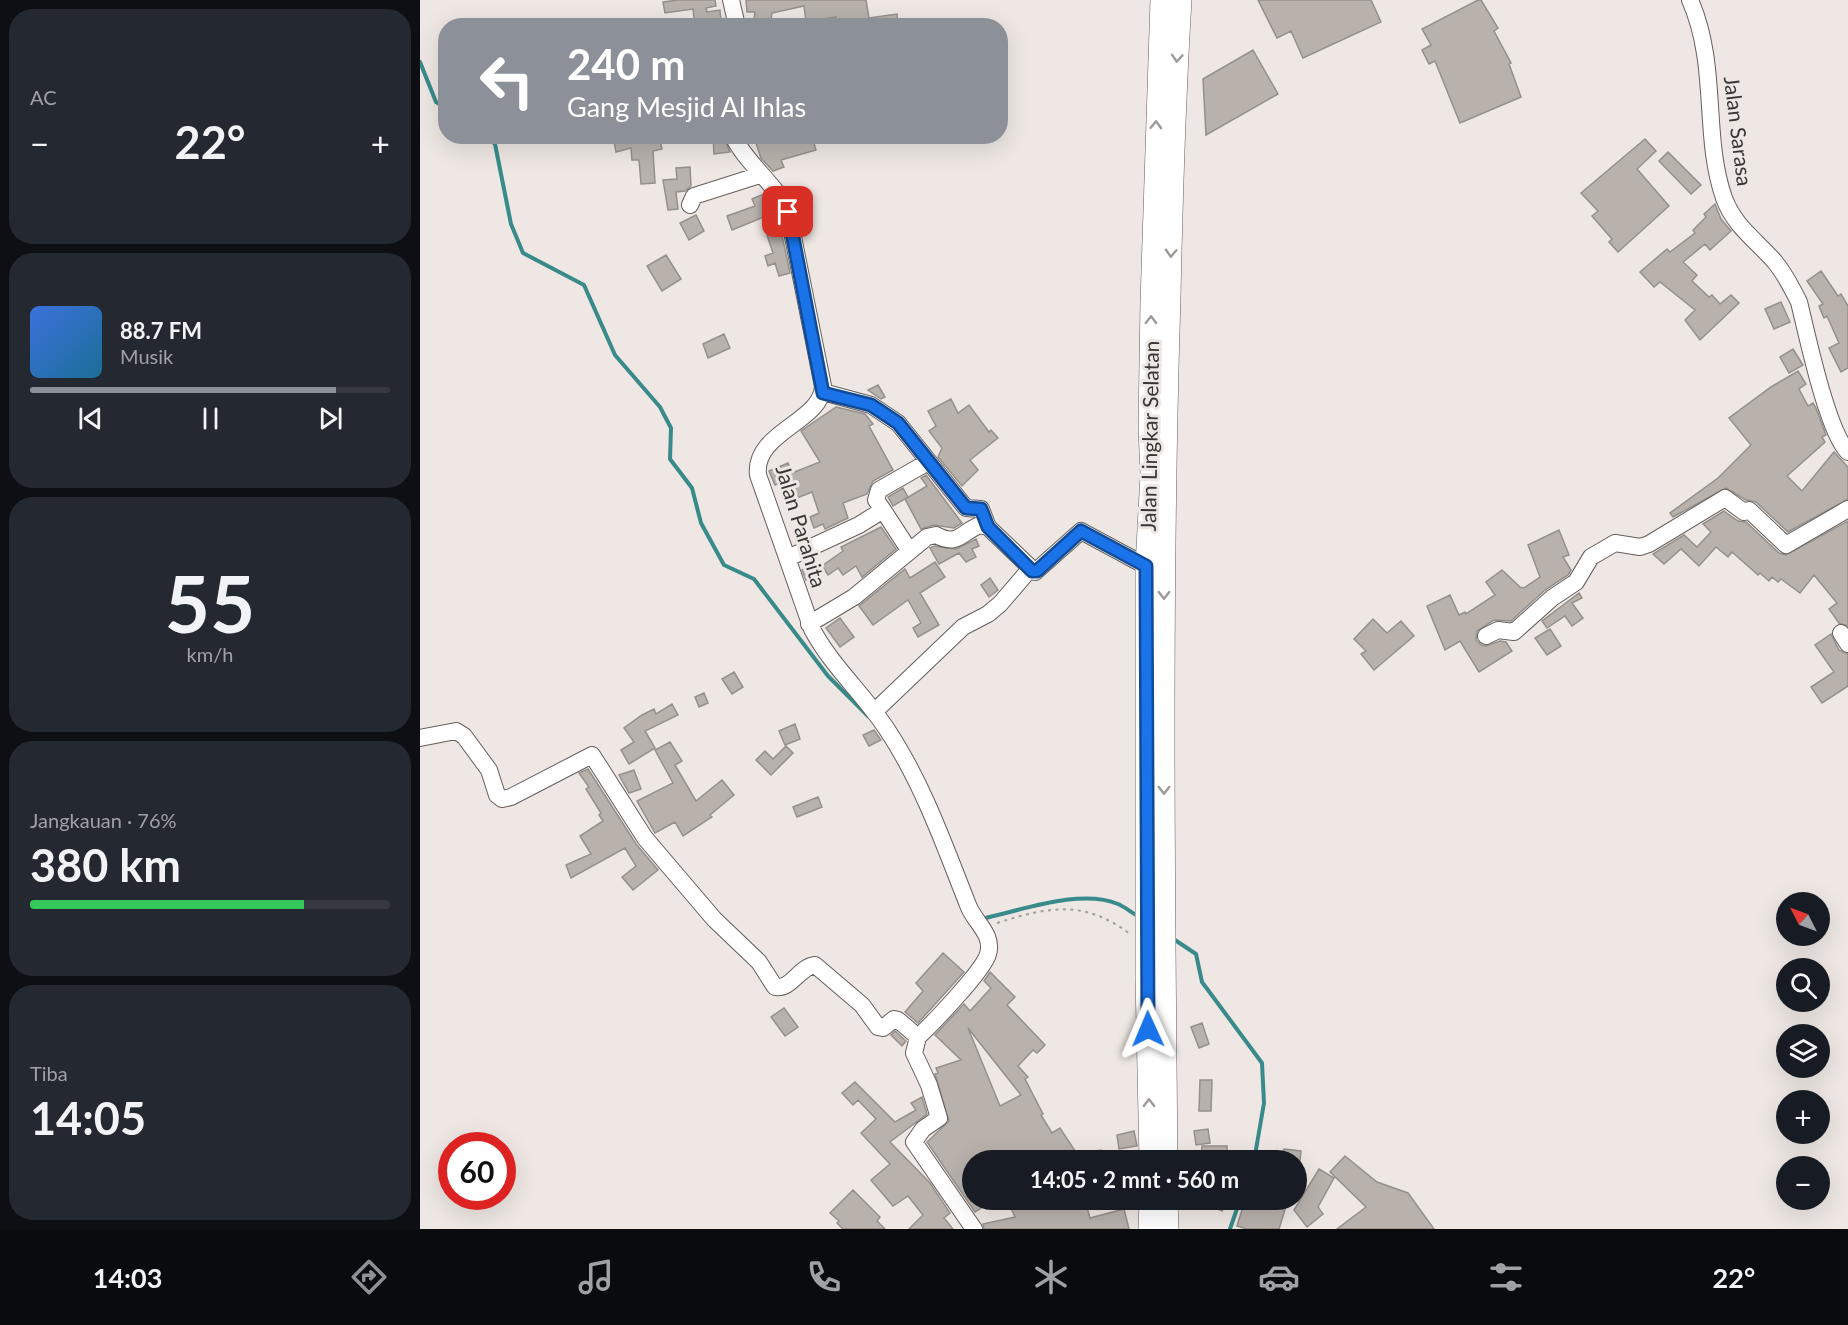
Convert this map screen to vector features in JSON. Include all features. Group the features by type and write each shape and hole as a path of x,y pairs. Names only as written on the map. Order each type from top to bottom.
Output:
{"main road":[{"name":"Jalan Lingkar Selatan","path":"1161,0 1149,428 1155,567 1167,1150"},
{"name":"Jalan Lingkar Selatan","path":"1150,1150 1147,946 1155,567 1181,0"},
{"path":"1149,1229 1150,1210"},
{"path":"1167,1210 1168,1229"}],"street":[{"path":"731,0 735,18"},
{"name":"Jalan Sarasa","path":"1690,0 1702,33 1706,55 1715,156 1725,199 1742,229 1774,261 1791,287 1798,302 1829,412 1840,443 1848,452"},
{"path":"738,144 745,157 781,198 790,220 823,393 855,400 885,412 898,423 966,508 981,509 988,527 1030,569 1037,571 1081,531 1155,567"},
{"path":"726,197 764,179"},
{"path":"690,205 694,196 764,179"},
{"name":"Jalan Parahita","path":"823,393 818,402 767,447 759,460 758,475 809,624 820,646 874,712 905,760 988,940 987,958 918,1037"},
{"path":"909,550 876,500 879,490 928,462"},
{"path":"1486,636 1498,630 1515,632 1551,598 1576,582 1591,557 1615,543 1640,547 1649,544 1725,498 1744,512 1749,510 1786,545 1848,509"},
{"path":"788,558 859,525 883,510"},
{"path":"809,624 854,597 909,550 931,535 950,541 976,526 988,527"},
{"path":"874,712 963,627 1000,604 1030,569"},
{"path":"420,738 456,731 464,736 489,770 497,795 502,799 511,797 592,755 645,838 707,912 759,962 775,987 785,986 803,969 815,965 862,1005 878,1027 883,1028 897,1020 918,1037 914,1053 929,1085 939,1118 923,1129 914,1142 974,1229"}],"path":[{"path":"980,925 1038,910 1082,910 1098,914 1147,946"}],"building":[{"path":"715,0 716,6 706,8 707,12 720,10 721,18 694,18 693,9 665,13 663,2"},
{"path":"746,0 866,0 869,18 806,18 804,6 772,13 771,18 754,18 755,12 747,12"},
{"path":"1258,0 1371,0 1381,22 1303,58 1291,31 1277,38"},
{"path":"1481,0 1498,28 1494,31 1511,63 1509,64 1521,97 1460,123 1435,61 1429,64 1422,50 1431,45 1422,29"},
{"path":"897,14 897,18 869,18"},
{"path":"1253,50 1278,94 1206,135 1203,79"},
{"path":"1645,139 1656,151 1637,169 1669,206 1618,252 1609,242 1612,239 1592,216 1598,211 1581,193"},
{"path":"614,144 661,144 662,149 653,151 655,183 641,184 639,160 632,160 631,148 616,152"},
{"path":"713,144 726,144 730,152 714,154"},
{"path":"756,144 814,144 816,150 781,160 784,167 773,171 761,158"},
{"path":"1668,152 1701,185 1691,194 1659,161"},
{"path":"690,167 691,186 685,191 676,192 678,209 668,210 663,180 677,179 676,168"},
{"path":"764,194 776,212 732,230 727,216 755,206 752,199"},
{"path":"1715,204 1721,219 1731,231 1710,250 1705,244 1683,262 1697,275 1692,281 1709,297 1712,295 1720,304 1731,295 1739,303 1700,340 1685,320 1695,310 1660,282 1654,287 1640,272 1667,249 1670,252 1695,233 1693,230 1706,217 1704,214"},
{"path":"696,215 704,231 689,240 680,223"},
{"path":"781,231 790,273 779,276 775,263 768,266 765,256 773,253 767,235"},
{"path":"666,255 681,279 662,291 647,266"},
{"path":"1821,271 1838,296 1841,294 1848,306 1848,368 1841,372 1829,348 1839,343 1827,316 1824,318 1819,306 1823,304 1807,281"},
{"path":"1781,302 1790,322 1774,329 1765,309"},
{"path":"724,334 730,348 708,358 703,344"},
{"path":"1793,349 1803,365 1789,373 1780,357"},
{"path":"1798,371 1806,384 1799,389 1808,406 1813,403 1816,408 1826,435 1822,437 1825,442 1787,476 1802,491 1834,452 1848,467 1848,499 1788,532 1756,502 1746,500 1726,488 1673,517 1670,513 1718,478 1751,445 1729,418 1771,387"},
{"path":"878,385 885,397 881,399 868,390"},
{"path":"951,399 958,413 969,405 989,432 991,430 998,438 970,460 978,470 962,486 938,457 942,448 929,431 936,426 928,411"},
{"path":"836,407 865,414 873,424 869,426 893,470 873,481 867,494 843,503 848,518 825,529 823,524 814,528 810,517 819,513 812,492 792,500 786,481 775,485 769,471 788,463 792,473 820,462 801,431"},
{"path":"926,475 962,523 954,528 934,525 921,529 905,499 927,486 921,478"},
{"path":"903,488 908,497 893,506 888,497"},
{"path":"1724,511 1738,521 1746,522 1779,553 1786,555 1848,521 1848,626 1839,623 1829,609 1837,603 1814,575 1800,593 1781,579 1778,582 1772,577 1769,581 1760,573 1758,575 1732,552 1728,557 1716,547 1699,566 1681,549 1664,564 1653,554 1684,535 1697,547 1711,532 1703,524"},
{"path":"881,527 896,549 862,577 856,566 843,575 838,568 828,575 822,566 843,551 841,547"},
{"path":"1559,530 1569,555 1563,557 1571,570 1568,575 1545,590 1511,621 1494,620 1477,631 1476,640 1481,645 1506,642 1512,651 1479,672 1460,641 1445,650 1427,606 1450,595 1459,615 1465,612 1466,614 1495,595 1486,582 1502,570 1524,588 1540,577 1528,545"},
{"path":"976,539 979,546 972,549 976,557 966,562 959,553 939,564 930,548 935,546 956,549"},
{"path":"935,562 945,577 920,593 939,625 918,637 913,628 921,623 908,600 873,625 859,606 905,569 910,578"},
{"path":"814,565 818,575 806,580 802,570"},
{"path":"990,578 998,590 989,597 981,585"},
{"path":"1579,593 1582,598 1572,603 1583,618 1572,626 1565,616 1547,628 1542,621"},
{"path":"840,618 854,637 840,647 826,628"},
{"path":"1373,619 1387,633 1401,621 1414,636 1374,670 1361,654 1366,651 1354,639"},
{"path":"1550,629 1561,646 1547,655 1535,638"},
{"path":"1831,634 1839,650 1848,654 1848,686 1822,703 1811,687 1834,672 1815,645"},
{"path":"734,672 743,687 732,694 722,679"},
{"path":"704,693 708,703 699,707 695,697"},
{"path":"672,704 678,715 645,731 655,748 629,764 621,750 634,742 624,728 654,709 656,714"},
{"path":"795,724 800,739 785,745 779,731"},
{"path":"874,730 881,740 869,746 863,735"},
{"path":"670,742 682,761 675,765 696,801 722,780 734,795 710,815 712,817 683,836 675,822 655,833 637,801 673,783 655,750"},
{"path":"786,746 793,753 771,775 756,760 765,751 773,759"},
{"path":"588,769 636,844 658,870 633,890 622,877 636,866 625,848 571,878 566,865 591,854 580,836 603,821 599,815 601,813 586,789 589,787 579,773"},
{"path":"634,770 641,789 629,793 619,775"},
{"path":"818,797 822,807 797,817 793,807"},
{"path":"943,953 964,972 918,1023 905,1012 923,991 916,983"},
{"path":"990,972 1015,997 1007,1005 1045,1045 1037,1053 1033,1050 1018,1066 1028,1077 1025,1079 1052,1133 1060,1128 1074,1150 962,1150 962,1193 927,1142 949,1121 935,1074 938,1073 936,1068 961,1060 935,1035 964,1004 970,1011 991,988 984,981","holes":["968,1028 1021,1095 1000,1106"]},
{"path":"784,1008 798,1027 785,1036 771,1017"},
{"path":"1202,1023 1209,1044 1199,1048 1191,1027"},
{"path":"895,1031 906,1041 902,1046 891,1035"},
{"path":"1200,1080 1212,1080 1211,1111 1199,1111"},
{"path":"855,1082 895,1122 916,1110 911,1103 922,1097 927,1114 890,1142 930,1183 950,1213 944,1218 953,1229 909,1229 923,1215 908,1196 893,1206 871,1180 890,1164 861,1133 876,1119 858,1100 853,1105 842,1093"},
{"path":"1208,1129 1210,1143 1196,1145 1194,1131"},
{"path":"1134,1131 1137,1146 1119,1149 1117,1135"},
{"path":"1202,1146 1227,1146 1227,1150 1202,1150"},
{"path":"1345,1156 1377,1182 1408,1193 1434,1229 1337,1229 1366,1207 1330,1172"},
{"path":"1319,1169 1334,1178 1318,1207 1323,1214 1307,1227 1294,1210 1307,1210 1307,1189"},
{"path":"853,1190 880,1217 877,1221 885,1229 843,1229 837,1223 839,1221 830,1213"},
{"path":"1012,1210 1088,1210 1090,1218 1124,1210 1129,1229 984,1229 983,1224 1015,1217"},
{"path":"1242,1210 1285,1210 1279,1229 1247,1229 1237,1226"}],"waterway":[{"path":"420,62 438,103"},
{"path":"495,144 511,224 523,253 584,285 615,355 660,407 671,428 670,459 692,488 701,523 724,565 754,579 828,676 868,716"},
{"path":"981,919 1050,902 1086,898 1118,904 1138,916"},
{"path":"1172,938 1196,954 1202,982 1262,1063 1264,1103 1256,1150"},
{"path":"1230,1229 1237,1210"}],"route":[{"path":"788,212 823,393 871,405 885,412 898,423 966,508 981,509 988,527 1032,571 1037,571 1081,531 1146,566 1148,1029"}]}
